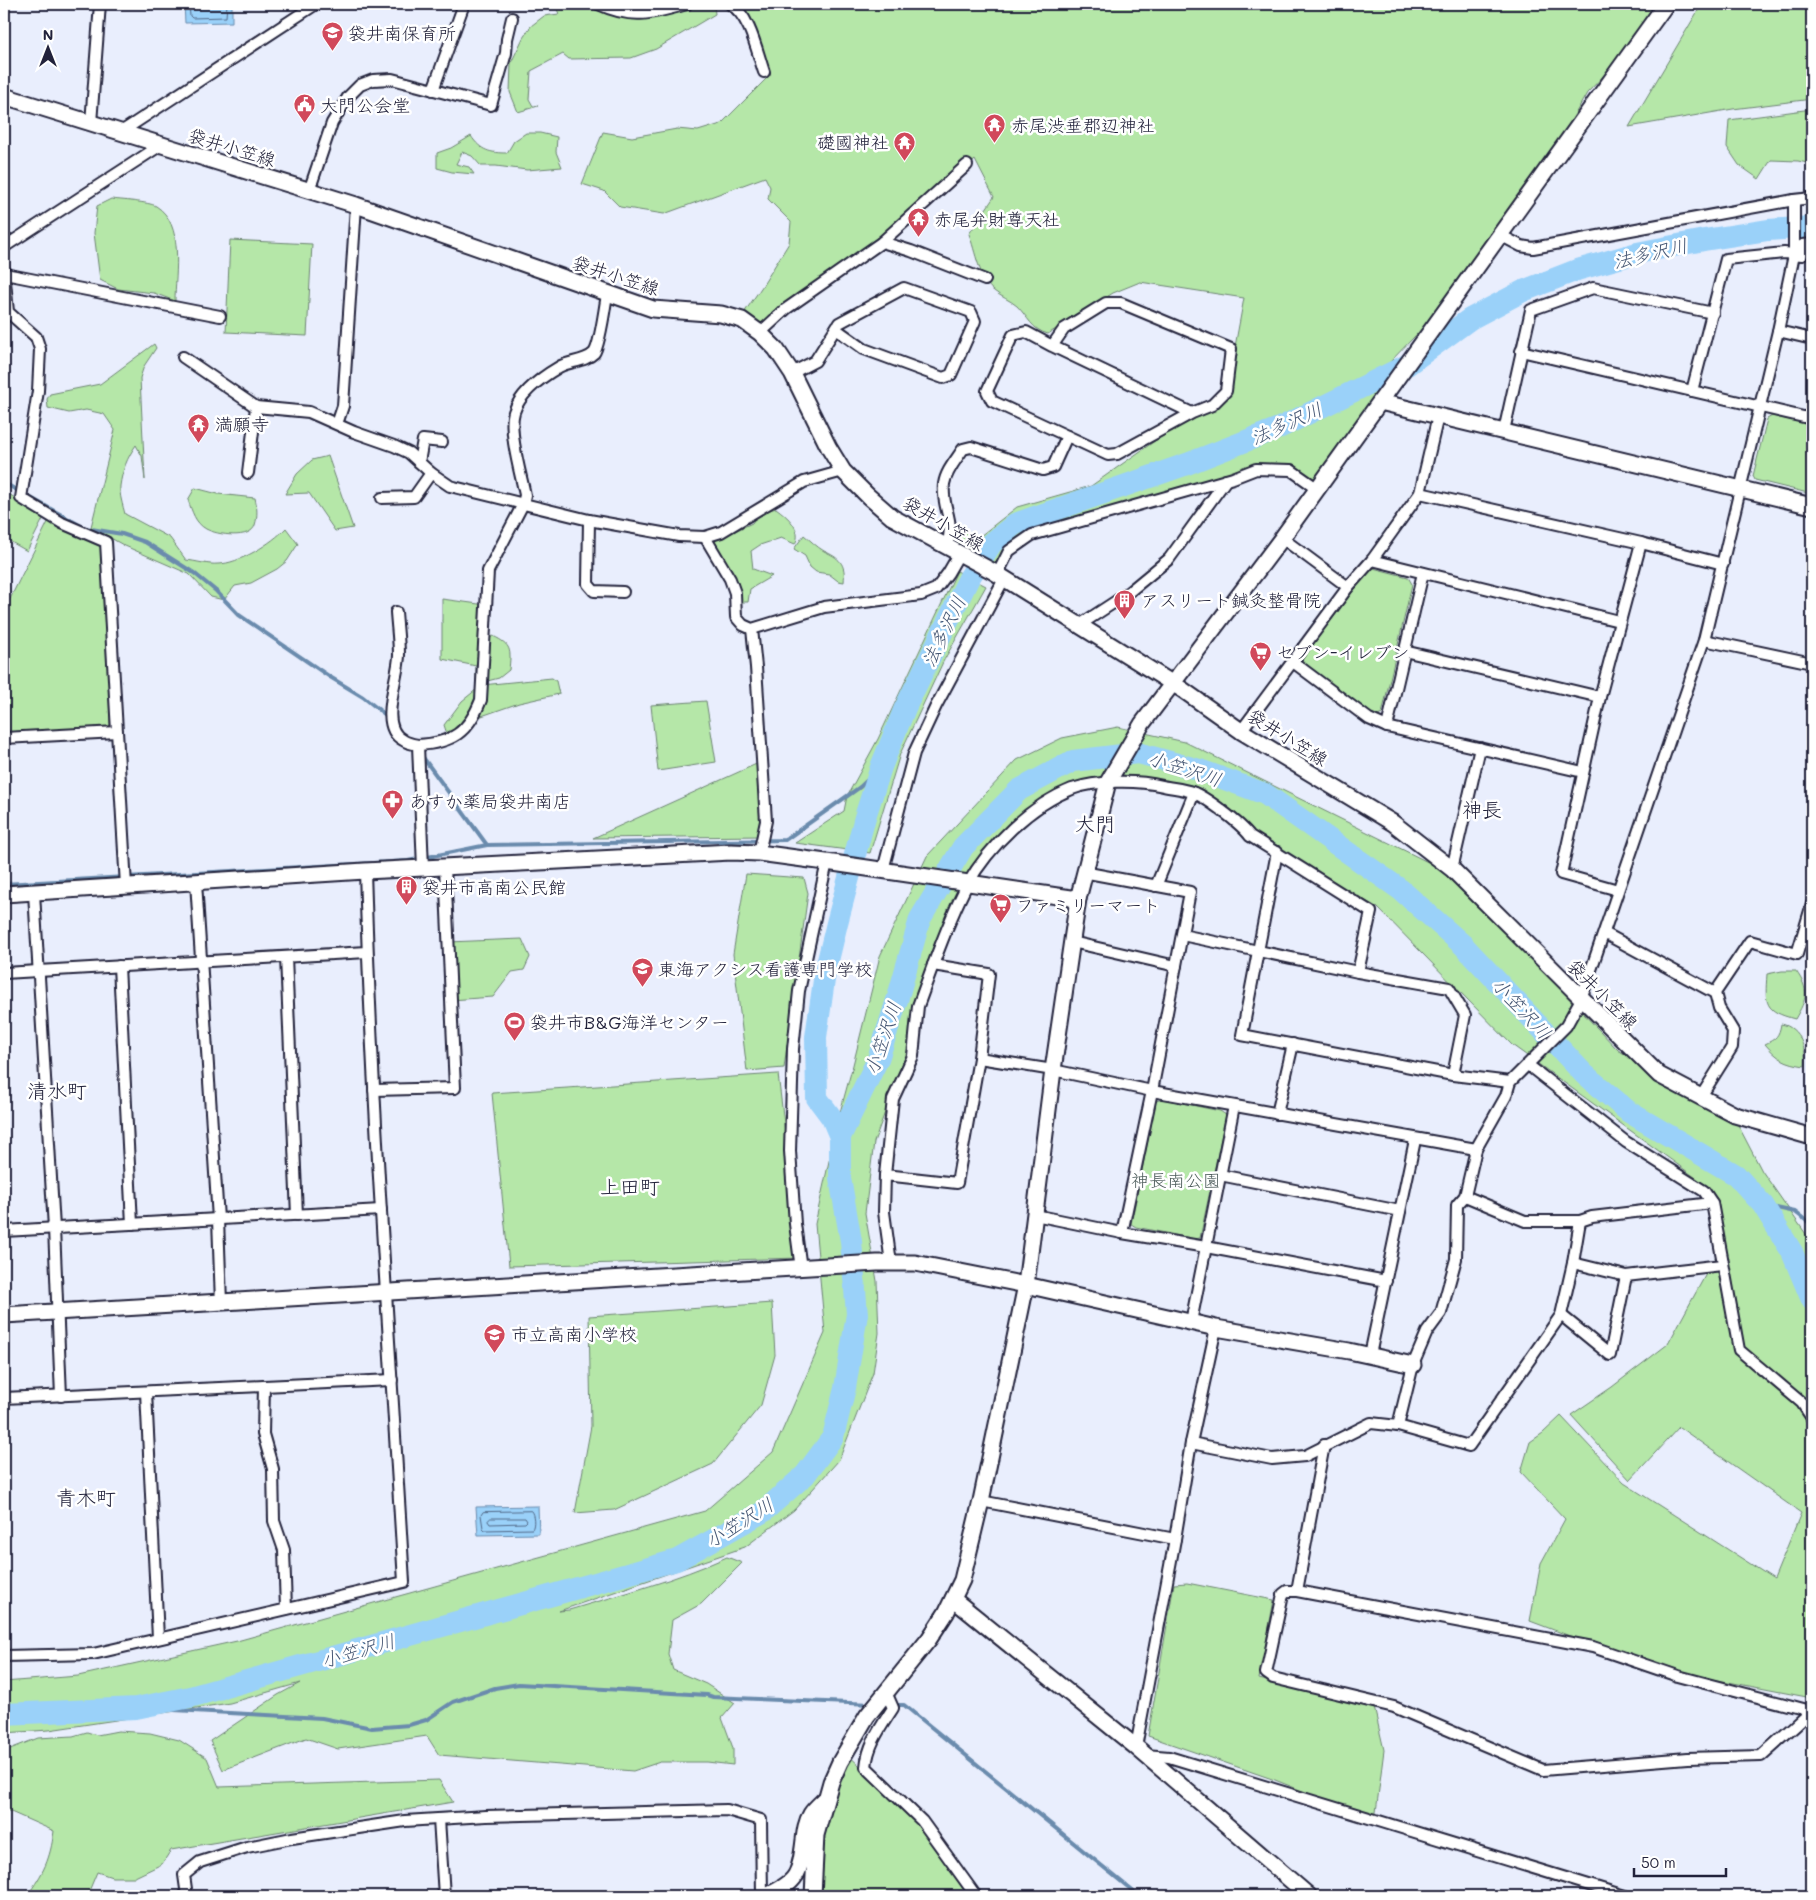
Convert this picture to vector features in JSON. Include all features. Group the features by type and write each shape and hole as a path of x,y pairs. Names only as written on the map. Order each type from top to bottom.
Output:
{"street":[{"path":"91,123 100,4"},
{"path":"121,132 316,4"},
{"path":"433,90 464,4"},
{"path":"598,4 631,14 652,13 687,4"},
{"path":"730,4 737,8 750,30 764,72"},
{"path":"813,1896 816,1835 840,1762 867,1716 929,1639 946,1613 962,1580 981,1501 1026,1285 1053,1070 1078,899 1083,872 1109,780 1142,724 1318,489 1666,4"},
{"path":"309,190 332,123 348,96 360,85 373,80 392,79 491,105 506,53 512,18"},
{"name":"袋井小笠線","path":"4,96 356,205 653,309 721,314 742,320 760,333 776,349 792,373 842,471 892,517 998,575 1183,690 1241,732 1394,823 1452,869 1659,1075 1735,1115 1812,1137"},
{"path":"4,247 161,145"},
{"path":"760,333 786,309 882,242 967,165"},
{"path":"1500,235 1521,246 1533,248 1795,204 1812,198"},
{"path":"1398,1426 1413,1365 1427,1332 1441,1313 1456,1259 1457,1205 1465,1196 1476,1149 1506,1096 1510,1082 1566,1026 1582,999 1704,640 1778,331 1794,255 1795,204"},
{"path":"337,424 343,406 356,205"},
{"path":"882,242 911,251 984,280"},
{"path":"1692,391 1726,259 1784,253 1802,255 1803,245 1812,244"},
{"path":"126,886 106,542 62,523 21,498 38,391 40,349 36,337 8,312 4,272 220,316"},
{"path":"792,373 815,361 836,329 840,323 904,288 970,312 975,321 951,375 943,378 864,349 836,329"},
{"path":"1504,431 1531,310 1593,288 1713,313"},
{"path":"396,612 399,656 390,712 392,726 404,741 418,745 434,744 449,740 465,727 474,716 481,700 488,571 523,504 525,495 512,426 514,412 525,394 544,376 561,366 587,358 594,352 598,344 607,294"},
{"path":"1052,346 1064,330 1106,304 1121,303 1231,349 1226,391 1212,406 1192,413 1117,454 1108,455 992,401 987,391 1013,335 1026,332 1052,346 1192,413"},
{"path":"1778,331 1812,339"},
{"path":"1522,351 1812,419"},
{"path":"183,356 256,407 309,412 394,446 409,453 431,473 450,486 589,520 679,536 705,537 721,532 804,482 842,471"},
{"path":"1380,402 1812,506"},
{"path":"248,473 256,407"},
{"path":"1241,732 1348,587 1372,560 1420,493 1438,416"},
{"path":"705,537 730,579 735,593 736,617 743,625 752,630 824,607 921,595 936,589 948,573 957,553 951,536 951,526 945,504 944,484 948,471 963,449 971,447 1043,470 1052,467 1067,436"},
{"path":"419,462 423,440 442,442"},
{"path":"876,869 914,753 1009,551 1032,535 1226,480 1256,469 1291,470 1318,489"},
{"path":"382,498 414,496 431,473"},
{"path":"1078,626 1124,596 1169,560 1226,480"},
{"path":"1420,493 1641,543 1723,564"},
{"path":"589,520 588,584 594,591 623,592"},
{"path":"1282,538 1348,587"},
{"path":"1618,890 1561,874 1600,697 1641,543"},
{"path":"1372,560 1620,621"},
{"path":"1387,727 1423,573"},
{"path":"752,630 766,821 759,853"},
{"path":"1704,640 1812,663"},
{"path":"1404,651 1600,697"},
{"path":"1293,662 1369,719 1387,727 1583,772"},
{"path":"4,738 117,732"},
{"path":"418,745 423,868"},
{"path":"1452,869 1480,748"},
{"path":"884,1263 885,1175 893,1100 914,1056 918,1006 946,929 966,883 992,849 1020,822 1047,801 1074,788 1109,780 1152,784 1194,793 1240,824 1250,836 1371,912 1358,972"},
{"path":"1156,886 1194,793"},
{"path":"4,894 365,871 731,852 759,853 1078,899"},
{"path":"1277,852 1242,1035 1453,1075 1510,1082"},
{"path":"805,1269 795,1224 790,1151 793,1050 799,991 830,863"},
{"path":"374,1090 455,1088 445,867"},
{"path":"4,1656 93,1654 404,1582 374,1090 365,871"},
{"path":"1083,872 1190,892 1152,1091 1122,1233"},
{"path":"196,882 218,1219 221,1303"},
{"path":"34,893 54,1228 61,1396"},
{"path":"1700,1098 1732,1047 1733,1031 1718,1008 1715,993 1750,942 1797,954 1812,904"},
{"path":"1604,933 1715,993"},
{"path":"1182,935 1358,972 1448,988 1465,1015 1453,1075"},
{"path":"1072,942 1176,966"},
{"path":"4,973 367,952"},
{"path":"286,956 297,1215"},
{"path":"885,1175 957,1183 979,1058 989,974 933,965"},
{"path":"119,966 132,1224"},
{"path":"1277,1114 1293,1044"},
{"path":"979,1058 1053,1070 1152,1091 1415,1140 1476,1149"},
{"path":"1529,1063 1626,1142 1704,1191 1712,1203 1739,1350 1802,1403 1812,1418"},
{"path":"1191,1322 1234,1106"},
{"path":"1370,1356 1415,1140"},
{"path":"1220,1175 1400,1211"},
{"path":"1465,1196 1525,1221 1580,1221 1592,1217 1712,1203"},
{"path":"4,1231 381,1210"},
{"path":"1035,1215 1122,1233 1386,1281"},
{"path":"1191,1443 1272,1459 1305,1456 1372,1423 1398,1426 1469,1446 1561,1315 1580,1221"},
{"path":"4,1315 884,1263 915,1263 1026,1285 1216,1328 1413,1365"},
{"path":"1573,1263 1626,1276 1722,1265"},
{"path":"1561,1315 1610,1355 1626,1276"},
{"path":"1140,1751 1191,1443 1216,1328"},
{"path":"4,1398 392,1380"},
{"path":"264,1386 264,1434 273,1469 274,1521 284,1550 286,1609"},
{"path":"146,1392 158,1638"},
{"path":"1297,1591 1324,1445"},
{"path":"981,1501 1175,1539"},
{"path":"1287,1591 1297,1591 1593,1647 1678,1676 1811,1710 1762,1756 1688,1758 1543,1770 1394,1707 1273,1678 1266,1673 1283,1594 1287,1591"},
{"path":"953,1599 1140,1751 1309,1896"},
{"path":"886,1692 893,1708 873,1739 867,1756 866,1767 922,1821 976,1896"},
{"path":"1140,1751 1169,1757 1625,1896"},
{"path":"766,1896 785,1888 796,1877 802,1857 805,1828 811,1814 827,1798"},
{"path":"188,1896 184,1875 200,1862 247,1847 292,1838 405,1821 486,1816 727,1810 760,1820 762,1896"},
{"path":"439,1819 444,1896"}],"green space":[{"path":"707,3 714,6 715,14 656,49 631,58 569,59 563,54 531,71 529,99 533,106 538,106 518,112 510,92 511,63 531,26 544,16 559,14 555,4 594,4 602,8 645,9 677,8"},
{"path":"726,4 1659,4 1645,33 1587,93 1530,193 1465,284 1385,365 1389,382 1318,489 1291,470 1256,469 1032,535 1009,551 997,575 957,544 959,526 975,540 1017,507 1091,486 1227,390 1244,298 1140,282 1113,293 1048,334 1043,332 1034,326 1017,306 989,286 978,265 969,234 994,197 975,160 882,242 756,330 744,313 789,243 791,222 768,199 770,187 765,177 664,214 620,207 604,191 582,184 603,132 632,137 677,129 698,131 721,124 769,76 737,8"},
{"path":"1702,4 1812,4 1812,99 1733,109 1629,127"},
{"path":"1812,109 1812,164 1798,161 1771,160 1759,179 1739,165 1727,147 1729,120"},
{"path":"526,133 540,133 557,137 556,152 562,167 527,170 481,166 472,156 462,152 456,164 469,167 474,174 452,172 437,168 437,153 451,148 471,136 478,145 486,150 507,153 514,141"},
{"path":"111,199 141,202 156,206 165,214 171,224 175,237 177,263 175,301 154,293 118,289 100,280 94,233 97,206"},
{"path":"230,240 312,244 307,336 226,332"},
{"path":"154,344 156,348 144,366 140,378 145,480 142,456 136,445 125,465 120,486 125,514 170,538 186,560 214,564 236,560 255,552 286,528 298,544 287,561 277,569 251,583 235,586 224,600 211,597 189,574 125,546 91,527 115,430 104,414 86,410 69,413 48,408 47,399 50,394 100,384"},
{"path":"1772,416 1812,425 1812,494 1755,480 1753,476 1767,419"},
{"path":"328,456 353,528 335,531 309,493 285,494 297,474 312,460"},
{"path":"195,488 218,494 255,498 257,518 252,530 247,533 233,535 206,529 194,516 188,500"},
{"path":"4,491 23,503 46,513 27,551 4,538"},
{"path":"776,508 793,524 797,539 795,544 781,538 760,545 751,551 753,569 772,576 750,589 748,602 739,602 711,548 714,541 752,523 758,514"},
{"path":"51,516 106,542 110,732 4,733 4,611"},
{"path":"804,535 840,562 844,570 844,582 838,581 829,574 816,572 810,567 805,556 794,549"},
{"path":"1373,568 1408,577 1412,584 1382,714 1376,717 1303,664 1302,659 1370,569"},
{"path":"957,571 986,586 943,662 900,754 870,853 795,843 844,811 847,796 878,739"},
{"path":"442,599 486,605 484,627 477,658 484,642 493,636 504,642 509,649 509,670 499,678 476,684 476,666 442,659"},
{"path":"552,678 556,681 559,694 519,703 473,719 449,740 444,725 462,701 482,685"},
{"path":"706,701 716,762 658,771 651,705"},
{"path":"1118,727 1185,742 1450,873 1618,1050 1737,1123 1762,1171 1808,1237 1812,1248 1812,1698 1655,1668 1530,1621 1541,1563 1565,1519 1521,1472 1530,1442 1561,1416 1624,1483 1774,1579 1801,1513 1679,1427 1630,1480 1571,1415 1612,1387 1668,1344 1719,1250 1704,1191 1710,1188 1512,1045 1378,908 1247,832 1181,785 1094,780 1058,796 1005,837 949,923 919,1003 906,1055 874,1142 865,1213 877,1281 879,1333 873,1373 839,1460 794,1510 745,1547 559,1611 569,1610 649,1586 727,1557 742,1563 701,1604 672,1620 668,1654 673,1670 706,1684 735,1703 722,1718 733,1748 733,1765 707,1762 660,1762 633,1771 439,1755 427,1736 338,1749 306,1738 223,1770 210,1741 278,1695 300,1683 230,1703 49,1730 4,1733 4,1682 78,1676 237,1641 705,1511 773,1452 825,1333 815,1224 839,1116 880,956 927,856 1017,760 1062,738"},
{"path":"763,761 763,836 593,838"},
{"path":"746,874 804,878 808,893 784,1068 747,1071 733,954"},
{"path":"522,939 530,957 524,970 512,972 493,997 451,1000 448,942"},
{"path":"1796,971 1805,989 1804,1000 1795,1019 1777,1013 1769,1005 1767,999 1767,974"},
{"path":"1781,1024 1793,1030 1801,1040 1805,1053 1805,1066 1782,1060 1765,1044 1776,1037"},
{"path":"778,1074 800,1258 509,1266 492,1093"},
{"name":"神長南公園","path":"1163,1099 1220,1111 1226,1115 1200,1238 1195,1239 1136,1227 1131,1224 1156,1101"},
{"path":"772,1303 775,1355 761,1405 713,1464 614,1510 575,1513 591,1426 589,1316"},
{"path":"1187,1583 1274,1600 1259,1679 1374,1707 1384,1750 1375,1820 1275,1780 1148,1736 1174,1584"},
{"path":"118,1731 150,1733 179,1740 207,1758 219,1787 439,1780 453,1802 171,1850 162,1864 135,1877 112,1877 97,1872 87,1896 27,1896 45,1865 54,1831 4,1809 4,1750 38,1738 73,1736 87,1732 97,1735"},
{"path":"845,1752 927,1829 977,1896 852,1896 854,1892 851,1896 813,1896 817,1831"}],"water":[{"path":"184,4 232,4 232,22 185,23"},
{"path":"538,1506 539,1534 478,1535 476,1507"}],"waterway":[{"name":"法多沢川","path":"840,1137 832,1118 817,1098 816,1037 825,973 837,923 865,817 881,767 905,708 969,578 992,543 1015,524 1187,464 1279,428 1407,365 1470,319 1523,291 1577,270 1637,253 1704,240 1768,230 1812,227"},
{"path":"4,483 85,528 122,534 145,542 194,573 216,591 239,615 330,677 363,697 388,717"},
{"name":"小笠沢川","path":"4,1714 136,1708 190,1697 677,1560 763,1512 805,1475 833,1437 845,1388 857,1314 851,1241 840,1178 840,1137 878,1059 920,919 963,847 1019,790 1073,761 1138,753 1200,770 1265,794 1401,890 1463,945 1584,1074 1629,1112 1736,1175 1763,1205 1792,1252 1812,1300"},
{"path":"422,756 487,845"},
{"path":"4,884 408,861 487,845 785,840 860,787 881,767"},
{"path":"1763,1205 1795,1212 1812,1225"},
{"path":"137,1708 322,1718 372,1728 409,1725 426,1720 453,1702 495,1688 519,1684 707,1695 713,1697 872,1704"},
{"path":"894,1705 904,1705 1139,1896"}],"place":[{"name":"袋井南保育所","path":"332,52"},
{"name":"大門公会堂","path":"304,124"},
{"name":"赤尾渋垂郡辺神社","path":"995,144"},
{"name":"礎國神社","path":"905,161"},
{"name":"赤尾弁財尊天社","path":"918,238"},
{"name":"満願寺","path":"199,443"},
{"name":"アスリート鍼灸整骨院","path":"1125,619"},
{"name":"セブン-イレブン","path":"1260,671"},
{"name":"あすか薬局袋井南店","path":"393,820"},
{"name":"袋井市高南公民館","path":"406,906"},
{"name":"ファミリーマート","path":"1000,924"},
{"name":"東海アクシス看護専門学校","path":"642,988"},
{"name":"袋井市B&G海洋センター","path":"514,1041"},
{"name":"市立高南小学校","path":"495,1353"}],"district":[{"name":"神長","path":"1482,809"},
{"name":"大門","path":"1095,823"},
{"name":"清水町","path":"57,1090"},
{"name":"上田町","path":"630,1186"},
{"name":"青木町","path":"86,1497"}]}
